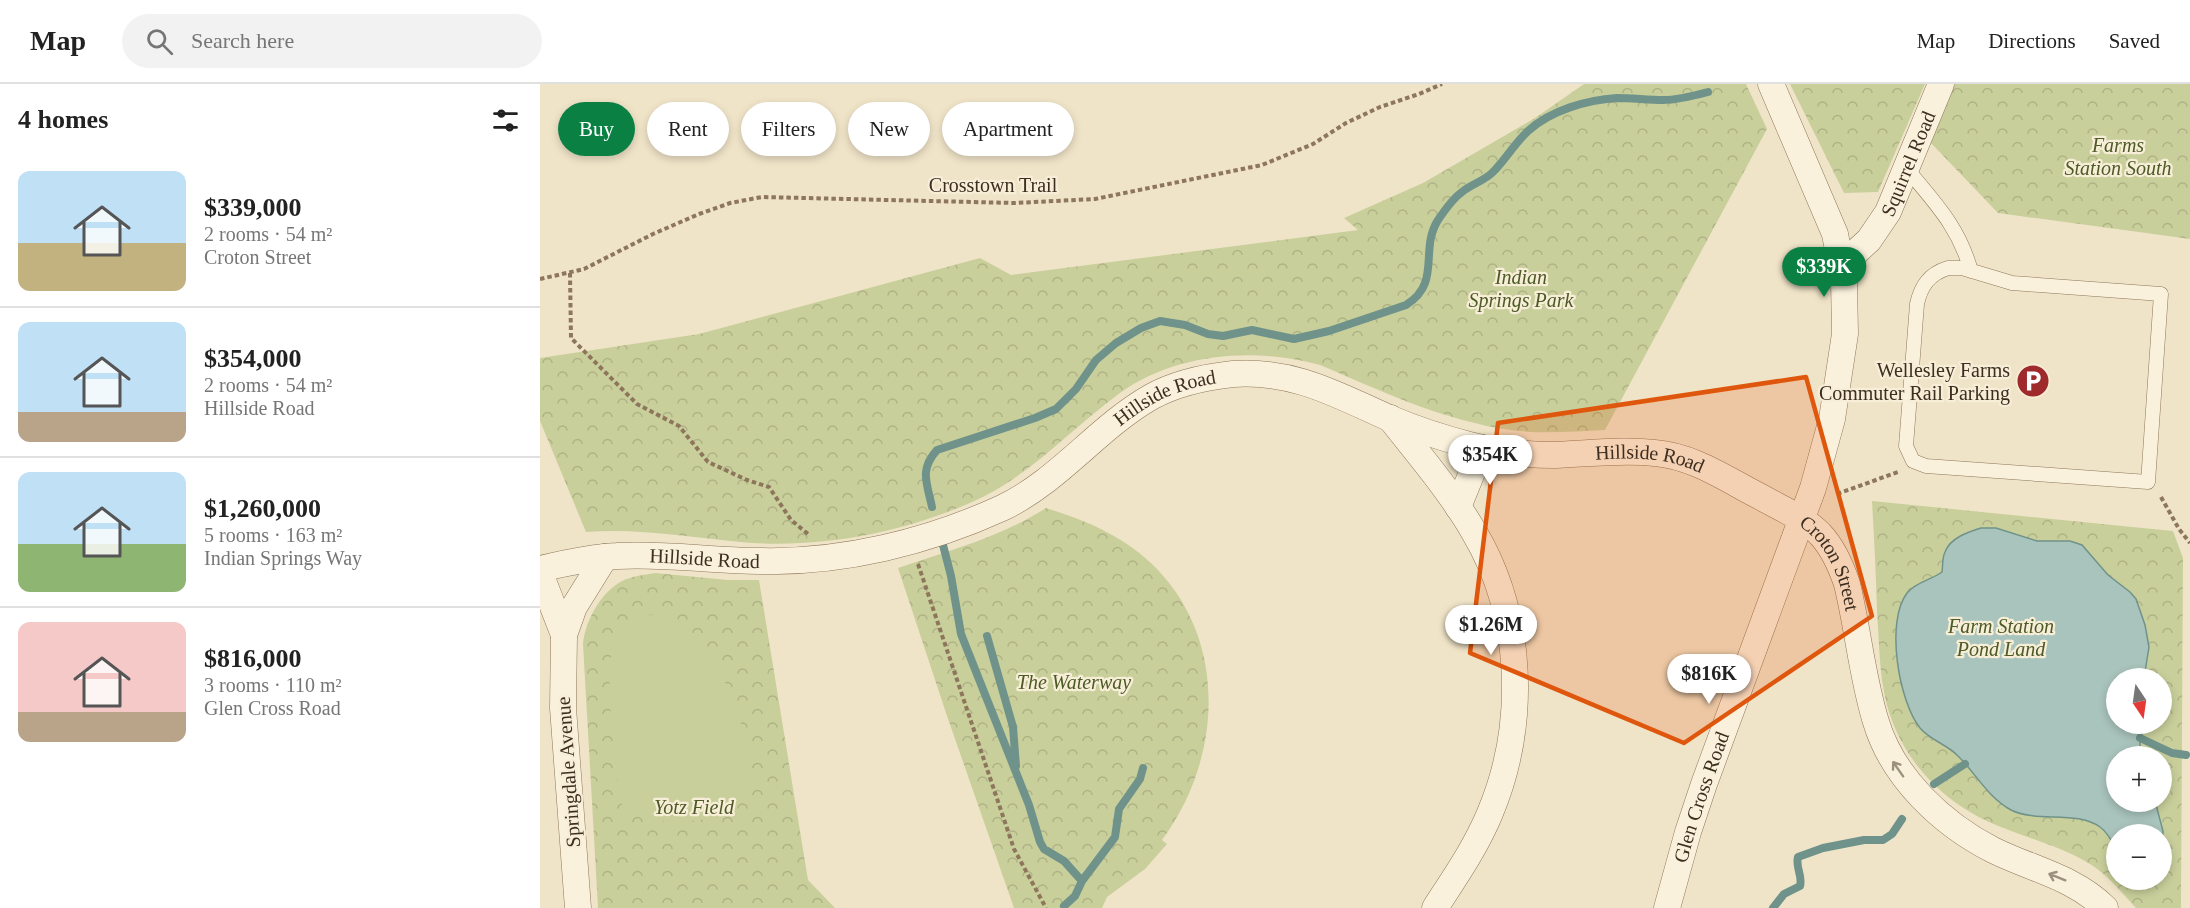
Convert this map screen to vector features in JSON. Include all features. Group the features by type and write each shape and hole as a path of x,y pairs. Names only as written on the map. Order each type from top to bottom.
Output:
{"street":[{"name":"Croton Street","path":"1771,84 1828,213 1842,265 1846,316 1842,355 1830,428 1805,512 1827,543 1844,574 1875,722 1887,752 1904,777 1939,813 1975,840 2006,856 2074,884 2105,908"},
{"name":"Squirrel Road","path":"1842,265 1877,231 1894,201 1941,84"},
{"name":"Hillside Road","path":"540,571 605,556 652,555 762,561 834,557 910,540 965,523 1018,500 1051,477 1117,420 1140,404 1173,387 1202,378 1248,374 1289,377 1327,389 1430,434 1482,448 1529,455 1638,451 1674,456 1805,512"},
{"path":"1390,418 1458,507 1487,557 1504,607 1516,684 1515,708 1507,756 1490,813 1474,845 1435,908"},
{"path":"1458,507 1482,448"},
{"name":"Glen Cross Road","path":"1668,908 1701,792 1805,512"},
{"name":"Springdale Avenue","path":"578,908 563,699 564,635 574,607 605,556"},
{"name":"Springdale Avenue","path":"540,571 564,635"}],"lane":[{"path":"1907,169 1955,229 1971,271"},
{"path":"1955,268 2012,283 2161,294 2148,482 1926,466 1913,461 1906,446 1919,296 1924,283 1941,270 1955,268"}],"path":[{"name":"Crosstown Trail","path":"540,279 584,269 653,234 699,214 730,203 762,197 1015,203 1095,199 1228,173 1262,165 1313,144 1346,123 1380,107 1442,84"},
{"path":"570,273 571,338 637,404 679,426 708,462 747,480 769,487 791,520 834,557"},
{"path":"1805,512 1898,472 1913,461"},
{"path":"2148,482 2163,499 2179,529 2190,543"},
{"path":"910,540 1014,849 1046,908"}],"highlighted area":[{"path":"1806,377 1872,616 1684,743 1470,653 1498,423"}],"green space":[{"name":"Indian Springs Park","path":"1584,84 1746,84 1767,129 1605,430 1531,432 1476,424 1423,408 1320,365 1269,356 1217,357 1166,369 1120,393 1030,467 992,492 970,503 915,523 857,537 769,544 644,532 586,532 540,421 540,358 699,334 980,258 1011,275 1358,230 1344,218 1423,183 1535,118"},
{"path":"1790,84 1925,84 1878,192 1844,193"},
{"name":"Farms Station South","path":"1955,84 2190,84 2190,239 1998,213 1930,142"},
{"name":"Farm Station Pond Land","path":"1872,501 2173,531 2183,558 2181,908 2136,908 2119,890 2172,890 2172,824 2106,824 2106,876 2078,857 1989,822 1970,812 1935,786 1908,753 1889,714 1879,652"},
{"name":"The Waterway","path":"1046,508 1115,536 1151,563 1176,593 1194,626 1205,662 1209,698 1206,736 1197,773 1182,808 1162,840 1167,844 1145,869 1107,897 1102,908 1014,908 898,568 993,535"},
{"name":"Yotz Field","path":"655,573 728,580 759,580 808,880 835,908 598,908 584,635 595,608 607,592 622,581"},
{"path":"659,613 681,622 702,644 726,684 745,738 749,768 746,791 732,807 701,820 669,822 648,819 630,812 620,802 611,717 612,651 617,638 625,628 641,618"}],"water":[{"path":"1981,528 1996,528 2037,541 2070,541 2082,545 2108,575 2136,599 2145,625 2149,647 2146,668 2106,668 2106,734 2142,734 2140,746 2106,746 2106,812 2158,812 2161,824 2106,824 2106,832 2091,822 2080,819 2021,814 1995,799 1957,755 1920,728 1906,700 1897,662 1897,623 1900,606 1911,589 1942,572 1947,547 1955,539"}],"waterway":[{"path":"932,507 926,470 931,457 937,450 1056,409 1076,389 1096,360 1116,343 1141,328 1160,321 1185,325 1208,334 1223,336 1252,330 1294,339 1329,331 1406,305 1424,287 1430,243 1438,220 1458,195 1493,172 1523,136 1537,124 1570,107 1594,101 1617,98 1669,100 1708,92"},
{"path":"943,545 961,634 1029,805 1040,842 1044,849 1064,861 1082,881 1075,896 1064,906"},
{"path":"987,636 1013,727 1016,766"},
{"path":"2140,738 2172,753 2186,755"},
{"path":"1934,784 1965,764"},
{"path":"1082,881 1115,837 1119,809 1140,779 1143,768"},
{"path":"1773,908 1784,894 1800,886 1798,857 1823,848 1864,840 1883,840 1892,834 1902,819"}],"place":[{"name":"Wellesley Farms Commuter Rail Parking","path":"2033,381"}]}
